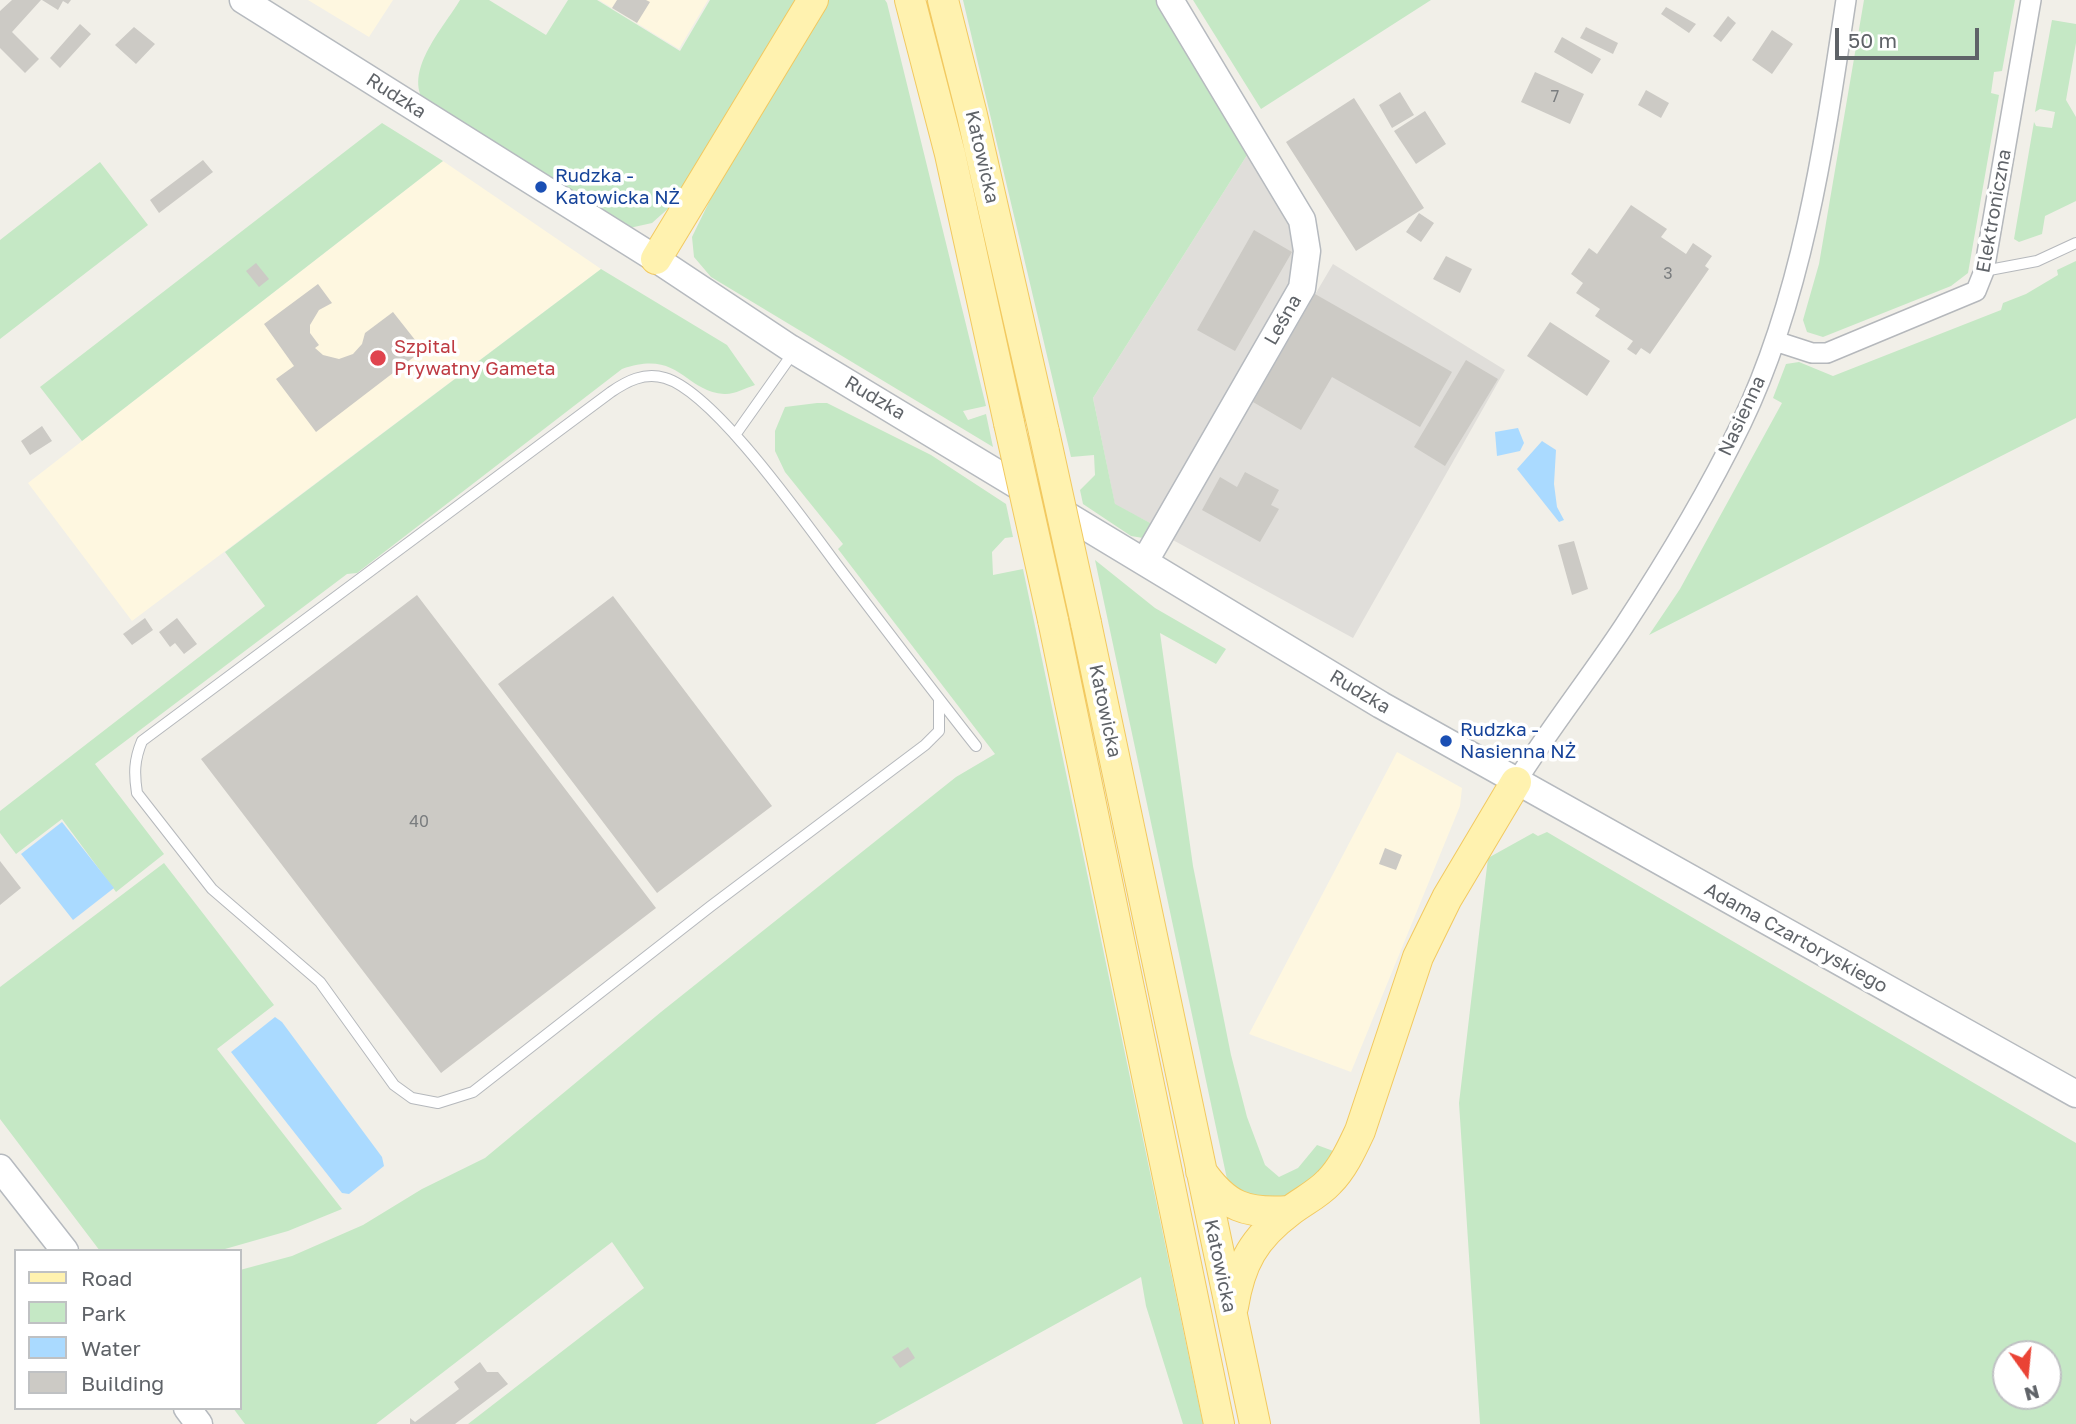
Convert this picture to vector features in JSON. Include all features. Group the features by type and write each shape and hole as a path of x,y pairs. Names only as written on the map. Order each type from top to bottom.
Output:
{"main road":[{"path":"656,259 813,0"},
{"path":"895,0 956,238 992,347"},
{"name":"Katowicka","path":"910,0 950,154 1053,620 1219,1424"},
{"name":"Katowicka","path":"943,0 972,114 1086,622 1199,1169 1255,1424"},
{"path":"1231,1319 1237,1282 1245,1257 1263,1235 1289,1211 1330,1181 1347,1157 1360,1131 1418,957 1447,898 1516,782"},
{"path":"1199,1169 1215,1191 1235,1205 1258,1213 1289,1211"}],"street":[{"name":"Rudzka","path":"243,0 656,259 794,350 1381,705 1516,782"},
{"name":"Leśna","path":"1145,561 1302,288 1307,251 1302,220 1170,0"},
{"name":"Nasienna","path":"1516,782 1558,716 1624,625 1715,474 1742,423 1775,341 1805,226 1846,0"},
{"name":"Elektroniczna","path":"1775,341 1812,353 1827,353 1969,296 1980,284 2031,0"},
{"name":"Adama Czartoryskiego","path":"1516,782 2076,1094"},
{"path":"0,1168 63,1249"}],"lane":[{"path":"1984,271 2037,261 2076,243"},
{"path":"735,435 794,350"},
{"path":"939,699 939,731 925,745 711,906 473,1092 438,1103 412,1098 394,1085 320,982 212,890 137,793 135,757 142,741 631,378 664,377 684,387 735,435 976,746"}],"shaded area":[{"path":"308,0 393,0 369,37"},
{"path":"599,0 708,0 679,49"},
{"path":"1249,152 1296,231 1294,280 1152,524 1115,505 1093,398"},
{"path":"443,161 601,269 132,621 28,483"},
{"path":"1333,264 1505,370 1353,638 1171,539"},
{"path":"1397,752 1462,788 1460,806 1351,1072 1249,1034"}],"green space":[{"path":"460,0 489,0 546,35 568,0 597,0 680,51 710,0 801,0 680,198 652,223 625,229 423,100 419,75 423,62"},
{"path":"828,0 885,0 887,3 986,406 963,411 968,420 986,414 993,447 711,277 694,257 692,237 712,196"},
{"path":"963,0 1157,0 1249,152 1093,398 1115,504 1152,524 1149,534 1143,538 1131,536 1083,504 1080,490 1095,475 1094,455 1071,457"},
{"path":"1193,0 1431,0 1261,109"},
{"path":"1864,0 2015,0 2002,71 1994,72 1991,93 1999,95 1968,273 1951,286 1823,337 1807,332 1803,320 1819,264"},
{"path":"2052,20 2076,24 2076,43 2066,100 2076,117 2076,201 2045,216 2042,234 2019,242 2014,239 2034,122 2036,126 2052,128 2055,112 2040,109 2035,112"},
{"path":"382,123 443,161 82,441 40,387"},
{"path":"100,162 148,225 0,339 0,240"},
{"path":"2076,261 2076,418 1649,635 1680,589 1782,403 1773,398 1786,364 1799,362 1833,376 2001,310 2003,303 2026,294 2058,275 2057,270"},
{"path":"601,269 727,345 755,385 724,394 710,391 669,367 657,364 641,364 622,369 357,573 347,574 95,764 164,854 116,892 62,819 16,854 0,833 0,811 265,606 225,552"},
{"path":"827,403 931,455 1006,504 1013,537 1005,538 992,552 993,575 1023,569 1203,1424 1183,1424 1146,1306 1141,1277 875,1424 468,1424 644,1288 612,1242 376,1424 245,1424 234,1410 242,1410 242,1269 292,1256 363,1225 422,1189 485,1158 661,1012 956,777 995,754 838,549 843,544 785,472 775,451 775,431 785,407"},
{"path":"1095,560 1155,608 1226,649 1216,664 1160,633 1193,866 1231,1055 1247,1117 1265,1165 1279,1177 1298,1168 1317,1145 1336,1152 1319,1175 1274,1204 1234,1191 1227,1179"},
{"path":"1547,832 2076,1143 2076,1424 1480,1424 1459,1103 1488,858 1533,833 1538,836"},
{"path":"164,863 274,1005 217,1049 342,1209 288,1231 225,1249 98,1249 0,1119 0,987"}],"water":[{"path":"1518,428 1524,443 1520,451 1497,456 1495,432"},
{"path":"1542,441 1556,450 1554,484 1557,507 1564,520 1559,522 1517,469"},
{"path":"62,822 114,888 73,920 21,854"},
{"path":"275,1017 282,1022 382,1157 384,1166 349,1194 342,1193 231,1052"}],"building":[{"path":"12,0 41,0 12,32 39,59 25,73 0,48 0,11"},
{"path":"42,0 71,0 68,4 63,1 58,10"},
{"path":"617,0 650,2 637,23 612,8"},
{"path":"1666,7 1696,24 1689,33 1661,14"},
{"path":"1728,16 1736,23 1721,42 1713,36"},
{"path":"80,24 91,34 60,68 50,58"},
{"path":"134,27 155,44 136,64 115,45"},
{"path":"1586,27 1618,43 1613,54 1580,38"},
{"path":"1772,30 1793,44 1772,74 1752,60"},
{"path":"1562,37 1601,59 1592,74 1554,52"},
{"path":"1535,72 1584,94 1570,124 1521,102"},
{"path":"1646,90 1669,103 1661,118 1638,105"},
{"path":"1400,92 1414,115 1392,128 1379,105"},
{"path":"1354,98 1424,208 1356,251 1286,142"},
{"path":"1425,111 1446,144 1416,164 1394,131"},
{"path":"203,160 213,172 159,213 150,200"},
{"path":"1631,205 1667,229 1661,237 1686,254 1693,243 1712,256 1705,266 1709,269 1650,354 1641,348 1636,355 1627,349 1633,341 1595,316 1600,309 1576,293 1583,283 1571,274 1589,248 1597,254"},
{"path":"1419,213 1434,223 1421,242 1406,232"},
{"path":"1254,230 1292,252 1235,351 1197,330"},
{"path":"1446,256 1472,269 1460,293 1433,279"},
{"path":"256,263 269,279 259,287 246,271"},
{"name":"Szpital Prywatny Gameta","path":"318,284 332,303 319,310 310,325 310,333 319,345 315,348 323,355 339,359 353,354 362,344 365,333 393,312 423,350 316,432 276,379 294,366 264,324"},
{"path":"1315,294 1452,372 1420,427 1332,377 1301,430 1253,402"},
{"path":"1550,322 1610,361 1587,396 1527,356"},
{"path":"1466,360 1498,379 1445,466 1414,447"},
{"path":"42,426 52,441 30,455 21,441"},
{"path":"1245,472 1279,490 1271,505 1279,509 1260,542 1202,510 1220,477 1237,487"},
{"path":"1574,541 1588,589 1572,595 1558,545"},
{"path":"417,595 656,908 441,1073 201,759"},
{"path":"613,596 772,806 657,893 498,684"},
{"path":"145,618 153,630 132,645 123,634"},
{"path":"177,618 197,644 184,654 175,643 170,647 159,632"},
{"path":"1385,848 1402,855 1396,870 1379,864"},
{"path":"0,861 21,888 0,905"},
{"path":"908,1347 915,1358 900,1368 892,1357"},
{"path":"480,1362 487,1372 498,1372 508,1384 455,1424 410,1424 410,1418 415,1422 459,1389 454,1382"}],"place":[{"name":"Rudzka - Katowicka NŻ","path":"541,187"},
{"name":"Szpital Prywatny Gameta","path":"378,358"},
{"name":"Rudzka - Nasienna NŻ","path":"1446,741"}]}
